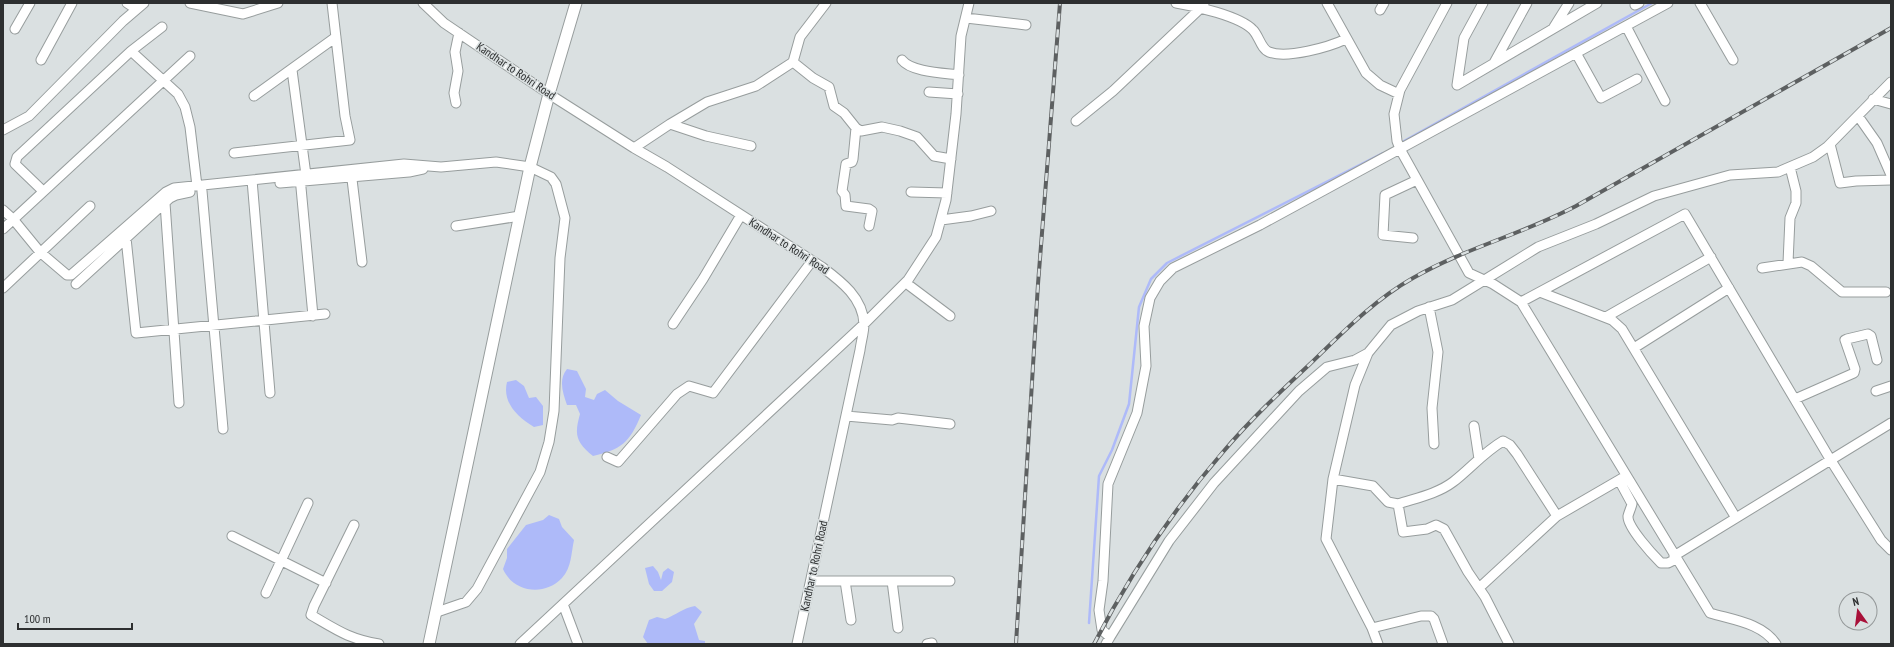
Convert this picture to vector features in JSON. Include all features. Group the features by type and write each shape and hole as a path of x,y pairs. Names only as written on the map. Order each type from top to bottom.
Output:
{"main road":[{"path":"429,644 530,167 549,94 576,3"}],"street":[{"path":"15,29 30,3"},
{"path":"40,60 72,3"},
{"path":"127,3 133,7 136,3"},
{"path":"3,130 29,116 124,20 144,3"},
{"path":"190,3 243,14 278,3"},
{"path":"234,153 350,140 345,116 332,3"},
{"name":"Kandhar to Rohri Road","path":"423,3 444,23 549,94 634,148 668,167 812,261 845,284 859,303 864,324 860,350 797,644"},
{"path":"634,148 707,102 756,86 793,62 800,37 826,3"},
{"path":"520,644 864,324 906,283 936,237 947,193 958,94 961,36 969,3"},
{"path":"1176,3 1203,5 1242,22 1253,29 1266,50 1270,53 1298,53 1326,48 1346,39"},
{"path":"1327,3 1366,73 1380,85 1399,94"},
{"path":"1447,3 1399,94 1394,114 1399,146 1469,273 1485,280 1521,302 1622,478 1710,613 1751,625 1764,631 1776,644"},
{"path":"1483,3 1464,38 1457,85 1597,3"},
{"path":"1494,64 1527,3"},
{"path":"1554,28 1569,3"},
{"path":"1368,353 1355,360 1327,367 1299,391 1214,484 1169,541 1108,640 1102,630 1099,610 1103,581 1108,484 1137,413 1146,366 1144,326 1150,298 1160,281 1173,268 1260,225 1399,146 1668,3"},
{"path":"1700,3 1733,60"},
{"path":"1076,121 1113,91 1203,5"},
{"path":"966,18 1026,25"},
{"path":"1626,26 1665,101"},
{"path":"43,191 15,164 17,157 131,51 162,27"},
{"path":"456,103 454,93 458,71 455,52 459,33"},
{"path":"254,96 336,37"},
{"path":"131,51 178,94 185,107 190,127 200,188 223,429"},
{"path":"1576,53 1601,98 1637,79"},
{"path":"3,229 162,80 190,56"},
{"path":"902,60 905,64 921,70 959,75"},
{"path":"793,62 829,87 834,106 844,113 856,128 861,131 882,127 900,130 917,137 934,156 951,159"},
{"path":"292,70 302,145 302,177 313,316"},
{"path":"1378,644 1372,628 1326,539 1333,479 1355,385 1368,353 1391,325 1418,311 1452,300 1538,247 1596,224 1654,196 1730,175 1778,172 1813,157 1830,144 1891,82"},
{"path":"929,92 958,94"},
{"path":"1873,99 1891,104"},
{"path":"1858,116 1876,143 1891,176"},
{"path":"670,124 706,136 751,146"},
{"path":"856,128 853,159 852,162 846,164 842,191 845,195 846,206 869,209 872,211 869,226"},
{"path":"1830,144 1840,184 1856,181 1891,180"},
{"path":"3,210 13,219 40,252 67,275 71,275 166,192 174,188 200,188 302,177 351,174 404,164 430,167 496,162 530,167 551,177 556,184 565,218 560,258 554,411 549,442 540,472 477,590 466,602 437,612"},
{"path":"1788,263 1790,218 1796,203 1796,191 1790,167"},
{"path":"351,174 362,262"},
{"path":"1413,238 1383,235 1384,195 1417,180"},
{"path":"252,183 270,393"},
{"path":"76,284 165,203 176,195 200,188"},
{"path":"911,192 947,193"},
{"path":"165,203 179,403"},
{"path":"3,288 90,206"},
{"path":"940,220 971,216 991,210"},
{"path":"1521,302 1685,214 1830,459 1881,540 1891,550"},
{"path":"673,324 703,279 741,215"},
{"path":"456,226 520,216"},
{"path":"126,238 136,333 325,314"},
{"path":"1606,318 1711,257"},
{"path":"607,457 618,462 677,394 689,386 713,393 812,261"},
{"path":"1762,268 1802,262 1811,266 1842,292 1886,292"},
{"path":"906,283 950,316"},
{"path":"1634,348 1729,288"},
{"path":"1540,292 1612,320 1622,329 1736,518"},
{"path":"1429,307 1438,352 1432,408 1434,444"},
{"path":"1795,399 1854,373 1855,369 1845,340 1847,339 1868,334 1871,336 1877,360"},
{"path":"1876,391 1891,386"},
{"path":"846,416 892,420 898,418 950,424"},
{"path":"1622,478 1632,504 1628,516 1629,522 1649,550 1661,563 1668,563 1736,518 1891,423"},
{"path":"1474,426 1479,459"},
{"path":"1333,479 1373,486 1388,502 1398,504 1437,491 1451,484 1494,446 1503,441 1510,445 1557,516"},
{"path":"1479,588 1557,516 1622,478"},
{"path":"266,593 308,503"},
{"path":"1398,504 1403,532 1427,529 1436,525 1444,529 1468,572 1479,588 1509,644"},
{"path":"354,525 311,615 347,636 359,641 379,644"},
{"path":"232,536 326,583"},
{"path":"811,581 950,581"},
{"path":"845,581 851,620"},
{"path":"892,581 898,628"},
{"path":"563,604 578,644"},
{"path":"1372,628 1426,615 1431,616 1434,619 1443,644"}],"water":[{"path":"567,369 577,371 586,389 585,397 594,400 597,394 605,390 618,401 641,415 633,432 618,448 593,456 580,442 577,427 580,414 576,405 567,405 562,387 564,373"},
{"path":"516,380 524,386 529,398 536,397 543,406 543,425 534,427 522,419 512,408 507,396 507,382"},
{"path":"549,515 559,519 562,527 574,540 568,569 562,578 547,588 538,590 521,587 508,577 503,569 507,558 507,549 526,525 543,520"},
{"path":"653,566 658,572 661,580 663,572 668,568 674,572 672,582 662,591 654,591 649,584 645,568"},
{"path":"695,606 702,612 694,624 699,640 705,641 705,644 648,644 643,637 649,620 657,617 665,619 687,608"}],"waterway":[{"path":"1404,141 1652,3"},
{"path":"1089,623 1099,476 1112,450 1129,404 1139,307 1151,279 1167,263 1383,153"}],"railway":[{"path":"1016,644 1038,284 1060,3"},
{"path":"1094,644 1122,593 1169,520 1223,452 1276,396 1346,329 1385,296 1433,267 1473,249 1535,225 1576,206 1891,28"}]}
